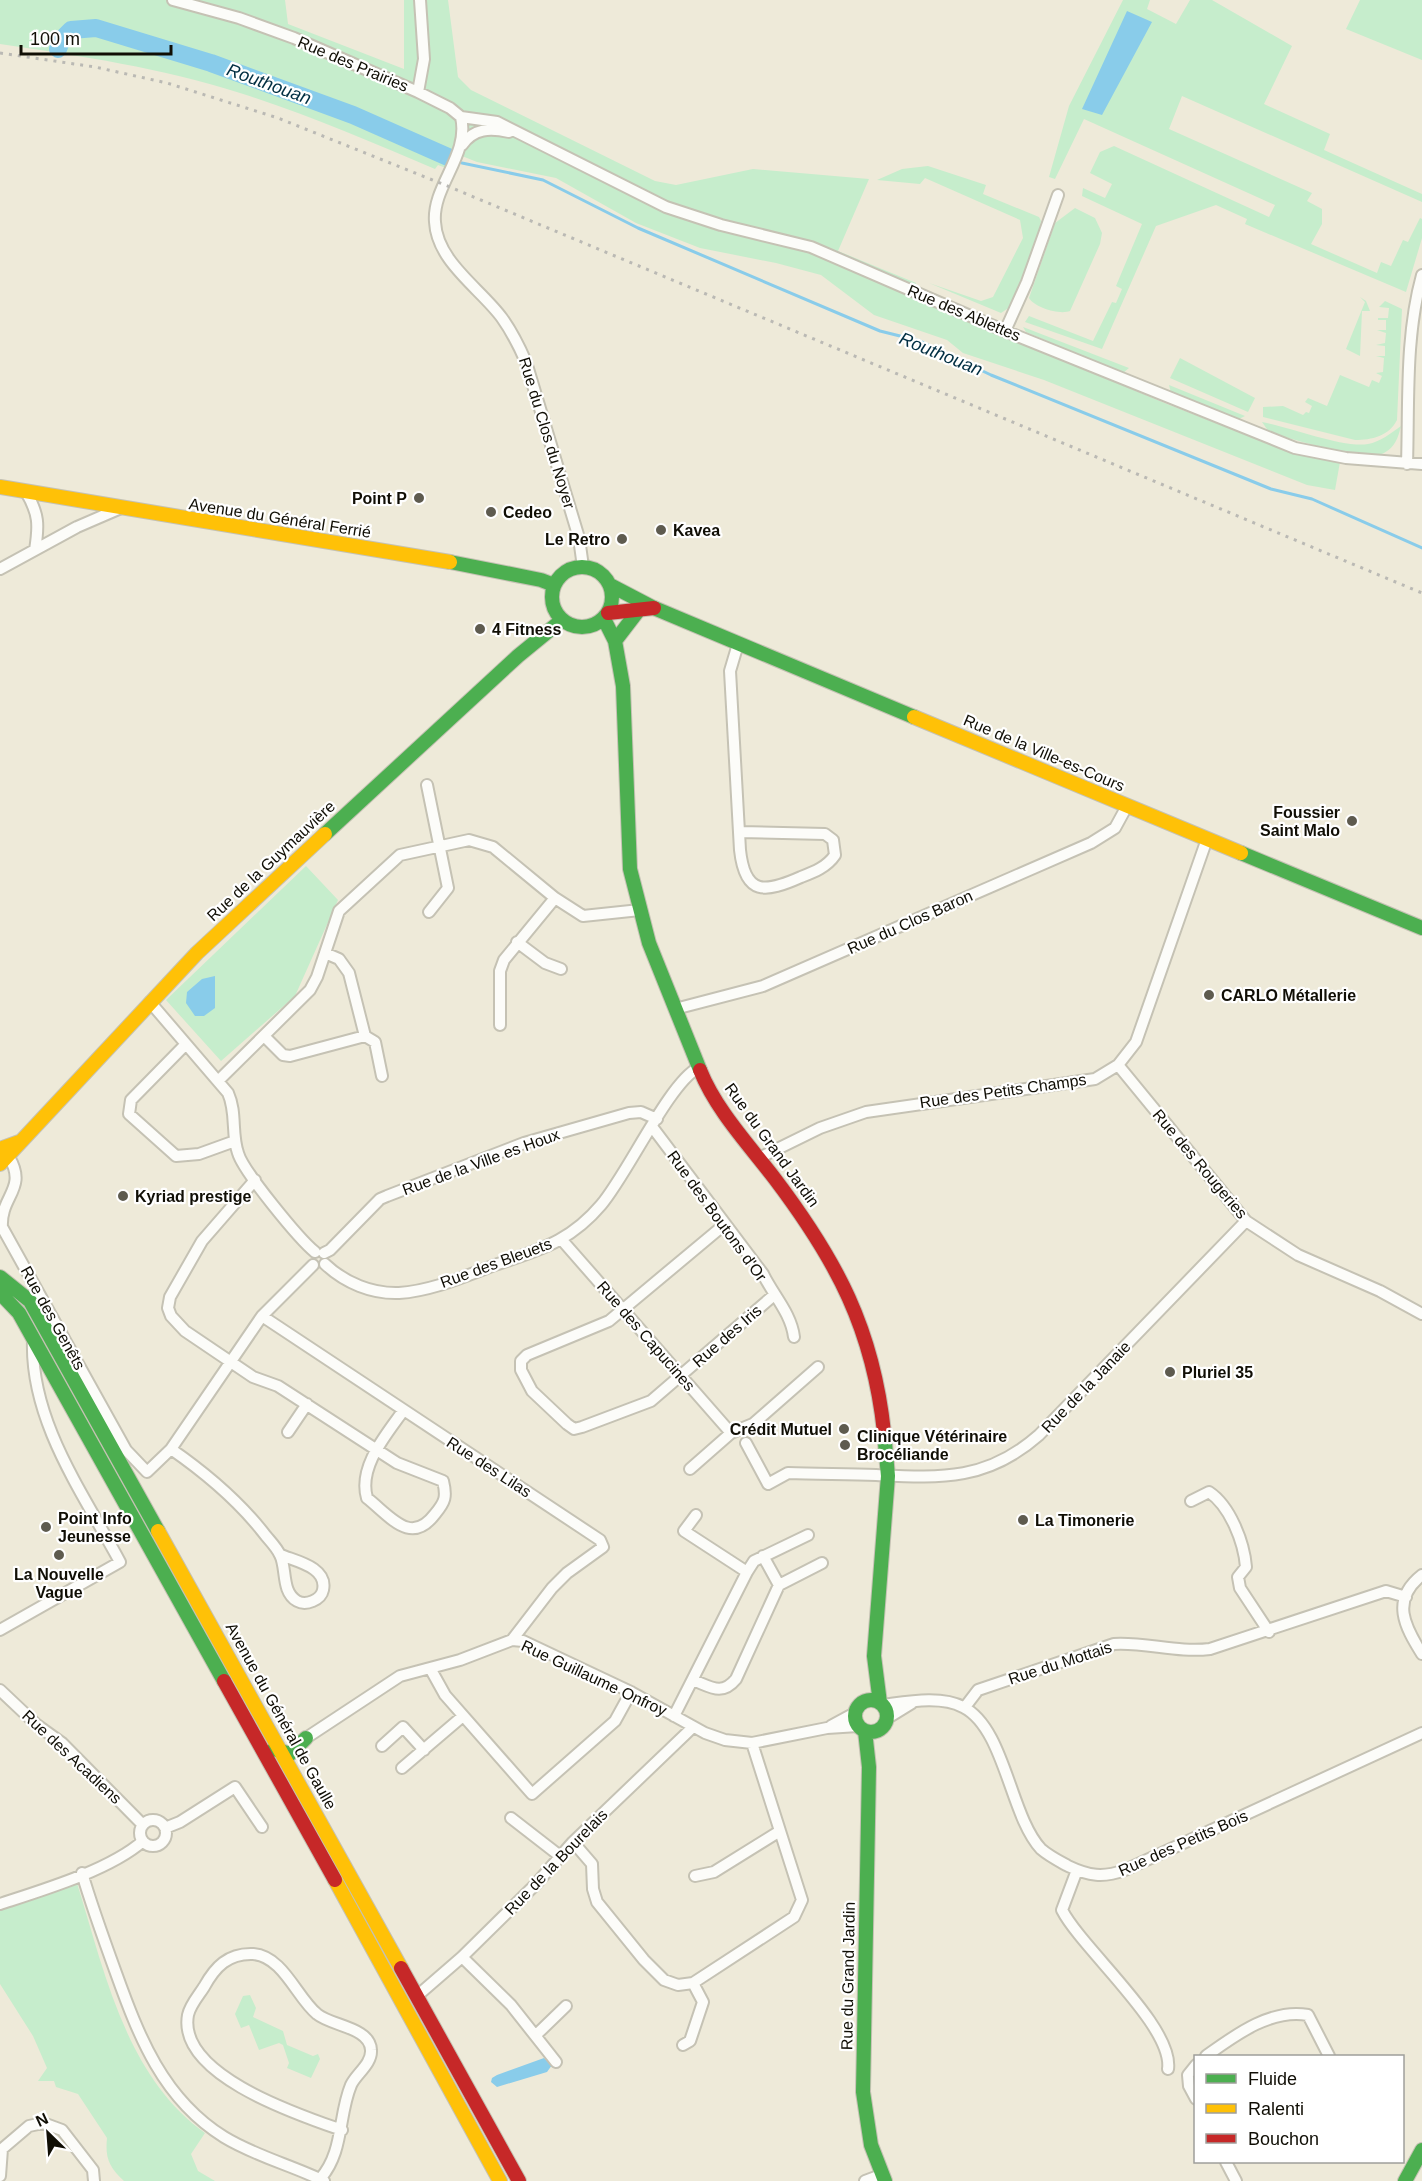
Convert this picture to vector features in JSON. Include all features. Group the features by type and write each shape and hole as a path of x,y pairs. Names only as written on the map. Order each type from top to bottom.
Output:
{"street":[{"name":"Rue des Prairies","path":"173,0 265,27 418,92 450,108 460,117"},
{"path":"418,92 424,59 420,0"},
{"path":"459,148 463,134 460,117"},
{"name":"Rue des Ablettes","path":"460,117 497,122 515,134 666,207 721,225 811,247 1005,331 1295,448 1346,458 1422,464"},
{"name":"Rue des Ablettes","path":"459,148 475,132 492,130 515,134"},
{"name":"Rue du Clos du Noyer","path":"459,148 436,208 437,232 449,259 488,301 517,341 526,362 579,538 583,567"},
{"path":"1005,331 1027,282 1058,195"},
{"path":"1407,464 1408,367 1412,320 1422,276"},
{"name":"Avenue du Général Ferrié","path":"0,487 437,560 541,580 554,585"},
{"path":"26,492 38,517 39,529 35,549"},
{"path":"0,569 77,527 121,508"},
{"path":"606,616 613,599 610,585 599,572 583,567 566,571 554,585 553,604 562,620 570,625 588,627 606,616 654,608"},
{"name":"Rue de la Ville-es-Cours","path":"610,585 654,608 738,644 1422,928"},
{"path":"615,640 638,612"},
{"name":"Rue du Grand Jardin","path":"606,616 615,640 624,686 630,869 639,910 698,1068 727,1116 810,1224 848,1291 874,1366 884,1429 888,1476 874,1656 864,1702"},
{"name":"Rue de la Guymauvière","path":"3,1157 20,1142 197,953 518,656 562,620"},
{"path":"738,644 730,671 739,832 742,871 746,880 758,887 774,889 820,869 835,855 833,840 825,834 739,832"},
{"path":"427,785 448,888 429,912"},
{"name":"Rue du Clos Baron","path":"675,1009 763,986 1091,843 1115,828 1127,806"},
{"name":"Rue des Petits Champs","path":"759,1158 820,1128 866,1112 1095,1079 1118,1065 1136,1042 1207,839"},
{"path":"218,1081 310,990 335,920 347,902 400,855 469,840 482,842 493,848 555,898 583,916 639,910"},
{"path":"500,1025 500,971 504,960 555,898"},
{"path":"518,942 545,963 561,969"},
{"path":"325,952 339,959 349,973 365,1036 375,1042 382,1076"},
{"name":"Rue des Bleuets","path":"150,1002 218,1081 232,1103 235,1141 241,1161 255,1180 319,1258 347,1282 378,1291 398,1293 419,1291 561,1239 584,1222 602,1204 687,1074 698,1068"},
{"path":"264,1036 283,1055 290,1056 365,1036"},
{"path":"186,1044 130,1100 129,1114 176,1156 199,1154 235,1141"},
{"name":"Rue des Rougeries","path":"1118,1065 1246,1221 1298,1255 1380,1291 1422,1314"},
{"name":"Rue de la Ville es Houx","path":"147,1472 171,1449 262,1316 380,1199 524,1143 629,1113 641,1112 655,1124"},
{"name":"Rue des Boutons d'Or","path":"655,1124 724,1225 763,1274 773,1296 792,1321 794,1337"},
{"name":"Rue des Genêts","path":"3,1157 16,1169 17,1182 1,1209 2,1227 126,1450 147,1472"},
{"path":"255,1180 202,1241 170,1297 168,1308 177,1325 229,1362 307,1404 375,1449 397,1463 443,1481 447,1495 445,1502 426,1527 418,1530 406,1528 367,1498 367,1478 375,1449 403,1411"},
{"name":"Rue de la Janaie","path":"746,1443 768,1484 788,1473 935,1478 965,1474 1009,1457 1026,1447 1246,1221"},
{"path":"624,1311 724,1225"},
{"name":"Rue des Capucines","path":"561,1239 731,1433"},
{"path":"0,1269 0,1277"},
{"name":"Avenue du Général de Gaulle","path":"0,1277 30,1301 46,1328 519,2181"},
{"name":"Avenue du Général de Gaulle","path":"0,1293 19,1313 500,2181"},
{"name":"Rue des Iris","path":"624,1311 609,1321 526,1355 520,1361 521,1370 532,1391 574,1429 651,1401 773,1296"},
{"name":"Rue des Lilas","path":"262,1316 600,1540 603,1547 560,1580 512,1640"},
{"path":"0,1630 120,1562 57,1444 42,1406 34,1376 33,1340"},
{"path":"690,1469 731,1433 753,1424 818,1367"},
{"path":"288,1432 307,1404"},
{"path":"171,1449 243,1508 281,1555 288,1591 292,1597 298,1602 308,1603 316,1600 323,1591 323,1582 319,1573 305,1564 281,1555"},
{"path":"1191,1501 1209,1492 1215,1496 1234,1525 1246,1559 1246,1567 1238,1577 1240,1588 1269,1632"},
{"path":"696,1515 684,1532 747,1572"},
{"path":"674,1716 754,1561 808,1535"},
{"path":"763,1556 778,1585"},
{"path":"693,1680 719,1691 731,1686 778,1585 822,1563"},
{"path":"1422,1575 1411,1586 1406,1597 1403,1617 1406,1628 1422,1654"},
{"name":"Rue du Mottais","path":"965,1707 978,1690 1114,1644 1131,1643 1191,1652 1210,1649 1269,1632 1386,1591 1406,1597"},
{"name":"Rue Guillaume Onfroy","path":"306,1738 400,1676 460,1660 512,1640 523,1641 631,1692 693,1727 725,1740 752,1743 859,1724"},
{"name":"Rue du Grand Jardin","path":"874,1656 883,1713 869,1767 863,2092 871,2145 883,2178"},
{"path":"430,1668 445,1695 532,1794 615,1721 631,1692"},
{"name":"Rue des Acadiens","path":"0,1690 37,1725 62,1743 143,1825"},
{"path":"883,1713 864,1702 859,1724 871,1732 883,1713 913,1703 942,1701 965,1707"},
{"name":"Rue des Petits Bois","path":"965,1707 975,1716 991,1739 1036,1843 1050,1856 1077,1870 1097,1876 1125,1870 1422,1733"},
{"path":"402,1768 463,1716"},
{"name":"Rue du Grand Jardin","path":"859,1724 869,1767"},
{"path":"382,1746 403,1727 424,1750"},
{"name":"Rue de la Bourelais","path":"417,1996 462,1957 536,1884 573,1842 693,1727"},
{"path":"276,1741 306,1738"},
{"path":"257,1739 283,1754 297,1750 306,1738"},
{"path":"573,1842 592,1864 593,1889 597,1902 644,1960 664,1980 678,1985 693,1983 794,1917 802,1900 752,1743"},
{"path":"165,1828 180,1822 235,1787 262,1827"},
{"path":"511,1818 560,1856"},
{"path":"155,1820 165,1828 166,1836 158,1845 150,1845 143,1841 140,1834 143,1825 155,1820"},
{"path":"695,1876 714,1872 780,1831"},
{"path":"0,1904 124,1856 143,1841"},
{"path":"1077,1870 1062,1910 1156,2030 1169,2060 1168,2068"},
{"path":"82,1873 136,2027 149,2056 168,2086 196,2116 224,2137 271,2161 322,2180 331,2163 342,2130 351,2085 369,2060 371,2051 369,2041 363,2035 320,2017 304,2003 291,1980 269,1960 256,1954 228,1958 217,1967 189,2011 188,2026 202,2057 238,2085 297,2115 342,2130"},
{"path":"462,1957 483,1975 537,2034 556,2062"},
{"path":"683,2045 690,2041 703,2002 693,1983"},
{"path":"537,2034 566,2006"},
{"path":"1207,2055 1242,2030 1295,2012 1308,2015 1328,2055"},
{"path":"1194,2068 1188,2075 1189,2086 1194,2095"},
{"path":"0,2176 2,2149 29,2126 42,2123 62,2130 93,2170 94,2181"},
{"path":"1405,2181 1422,2150"},
{"path":"1227,2163 1236,2181"},
{"path":"865,2181 883,2178"}],"green space":[{"path":"0,0 285,0 288,24 404,69 404,0 448,0 458,77 471,90 655,181 676,185 753,169 869,179 838,251 916,283 915,286 837,253 1031,347 1167,404 1278,447 1340,462 1335,490 1307,485 1044,380 963,353 947,340 874,315 821,275 776,263 700,248 636,223 556,178 477,162 447,150 446,168 438,165 435,169 314,119 211,84 121,64 0,44"},
{"path":"1123,0 1150,0 1147,9 1176,24 1190,0 1212,0 1292,46 1264,104 1330,134 1324,150 1422,194 1422,202 1182,96 1169,129 1312,193 1307,201 1322,209 1322,224 1311,244 1377,273 1381,262 1391,266 1403,240 1408,242 1420,218 1422,219 1422,238 1406,292 1245,224 1247,219 1216,205 1156,226 1102,349 1025,322 1029,316 1093,341 1112,302 1116,303 1122,289 1116,286 1142,224 1082,196 1083,188 1105,198 1112,184 1090,173 1100,152 1114,146 1269,217 1275,205 1084,119 1055,179 1049,177 1069,106"},
{"path":"1360,0 1422,0 1422,60 1346,29"},
{"path":"928,166 986,185 983,194 1039,217 1041,221 1036,248 1013,305 1001,313 929,283 981,301 993,297 1023,238 1020,220 925,178 920,184 877,180 902,169"},
{"path":"1075,208 1095,218 1102,233 1100,244 1070,311 1042,308 1029,298 1055,223"},
{"path":"1360,297 1366,301 1370,311 1362,311 1360,356 1346,349 1365,302"},
{"path":"1385,301 1402,309 1397,420 1389,430 1374,438 1355,440 1263,417 1263,407 1283,406 1303,415 1306,412 1309,413 1312,406 1305,402 1308,398 1327,406 1340,375 1369,387 1372,380 1379,383 1382,376 1376,373 1383,372 1384,358 1376,356 1385,356 1385,346 1376,345 1385,343 1386,333 1377,330 1386,330 1386,320 1378,320 1378,318 1388,318 1389,308 1379,307"},
{"path":"1023,327 1129,368 1123,373 1026,332"},
{"path":"1180,358 1255,398 1248,412 1170,378"},
{"path":"1169,385 1245,416 1237,420 1171,393"},
{"path":"1262,422 1330,440 1357,444 1377,441 1401,426 1391,448 1375,455 1345,452 1294,440 1269,432"},
{"path":"306,866 338,900 295,996 221,1061 166,1000"},
{"path":"76,1880 108,1984 136,2051 155,2082 178,2109 205,2133 191,2154 198,2171 215,2181 124,2181 109,2162 107,2138 78,2094 56,2087 54,2081 38,2081 47,2068 33,2036 0,1984 0,1908"},
{"path":"250,1995 256,2008 253,2017 283,2031 287,2045 313,2056 318,2054 320,2059 311,2078 287,2068 289,2063 283,2045 279,2043 259,2050 249,2025 241,2028 235,2014 243,1996"}],"water":[{"path":"1127,11 1152,22 1102,115 1082,109"},
{"path":"215,976 215,1008 204,1016 195,1016 186,1003 187,992 202,979"},
{"path":"544,2058 552,2065 547,2072 497,2087 491,2082 492,2078 497,2075"}],"waterway":[{"name":"Routhouan","path":"58,49 62,39 71,30 96,28 211,63 353,115 448,157"},
{"name":"Routhouan","path":"462,163 543,180 638,228 880,331 920,341 991,375 1271,489 1312,499 1422,548"}],"railway":[{"path":"0,53 95,67 167,83 278,118 445,185 1422,593"}],"traffic: fast":[{"path":"450,562 541,580 554,585"},
{"path":"576,567 588,567 599,572 607,580 612,597 610,609 599,622 588,627 576,627 565,622 557,614 552,603 552,591 557,580 565,572 576,567"},
{"path":"610,585 654,608 914,717"},
{"path":"615,641 638,611"},
{"path":"604,619 615,641 623,686 630,869 649,943 700,1070"},
{"path":"325,834 518,656 562,620"},
{"path":"1241,853 1422,928"},
{"path":"0,1277 30,1301 158,1531"},
{"path":"0,1293 19,1313 224,1681"},
{"path":"880,1703 874,1656 888,1476 884,1432"},
{"path":"871,1700 882,1705 887,1716 882,1727 871,1732 860,1727 855,1716 860,1705 871,1700"},
{"path":"865,1731 869,1767 863,2092 871,2145 885,2181"},
{"path":"274,1749 290,1754 306,1738"},
{"path":"1405,2181 1422,2150"}],"traffic: slow":[{"path":"0,487 450,562"},
{"path":"914,717 1241,853"},
{"path":"0,1164 197,953 325,834"},
{"path":"0,1149 19,1142"},
{"path":"158,1531 401,1968"},
{"path":"335,1880 500,2181"}],"traffic: jam":[{"path":"608,613 654,608"},
{"path":"700,1070 724,1113 797,1209 834,1268 861,1328 879,1395 884,1432"},
{"path":"224,1681 335,1880"},
{"path":"401,1968 519,2181"}],"place":[{"name":"Point P","path":"419,498"},
{"name":"Cedeo","path":"491,512"},
{"name":"Kavea","path":"661,530"},
{"name":"Le Retro","path":"622,539"},
{"name":"4 Fitness","path":"480,629"},
{"name":"Foussier Saint Malo","path":"1352,821"},
{"name":"CARLO Métallerie","path":"1209,995"},
{"name":"Kyriad prestige","path":"123,1196"},
{"name":"Pluriel 35","path":"1170,1372"},
{"name":"Crédit Mutuel","path":"844,1429"},
{"name":"Clinique Vétérinaire Brocéliande","path":"845,1445"},
{"name":"La Timonerie","path":"1023,1520"},
{"name":"Point Info Jeunesse","path":"46,1527"},
{"name":"La Nouvelle Vague","path":"59,1555"}]}
